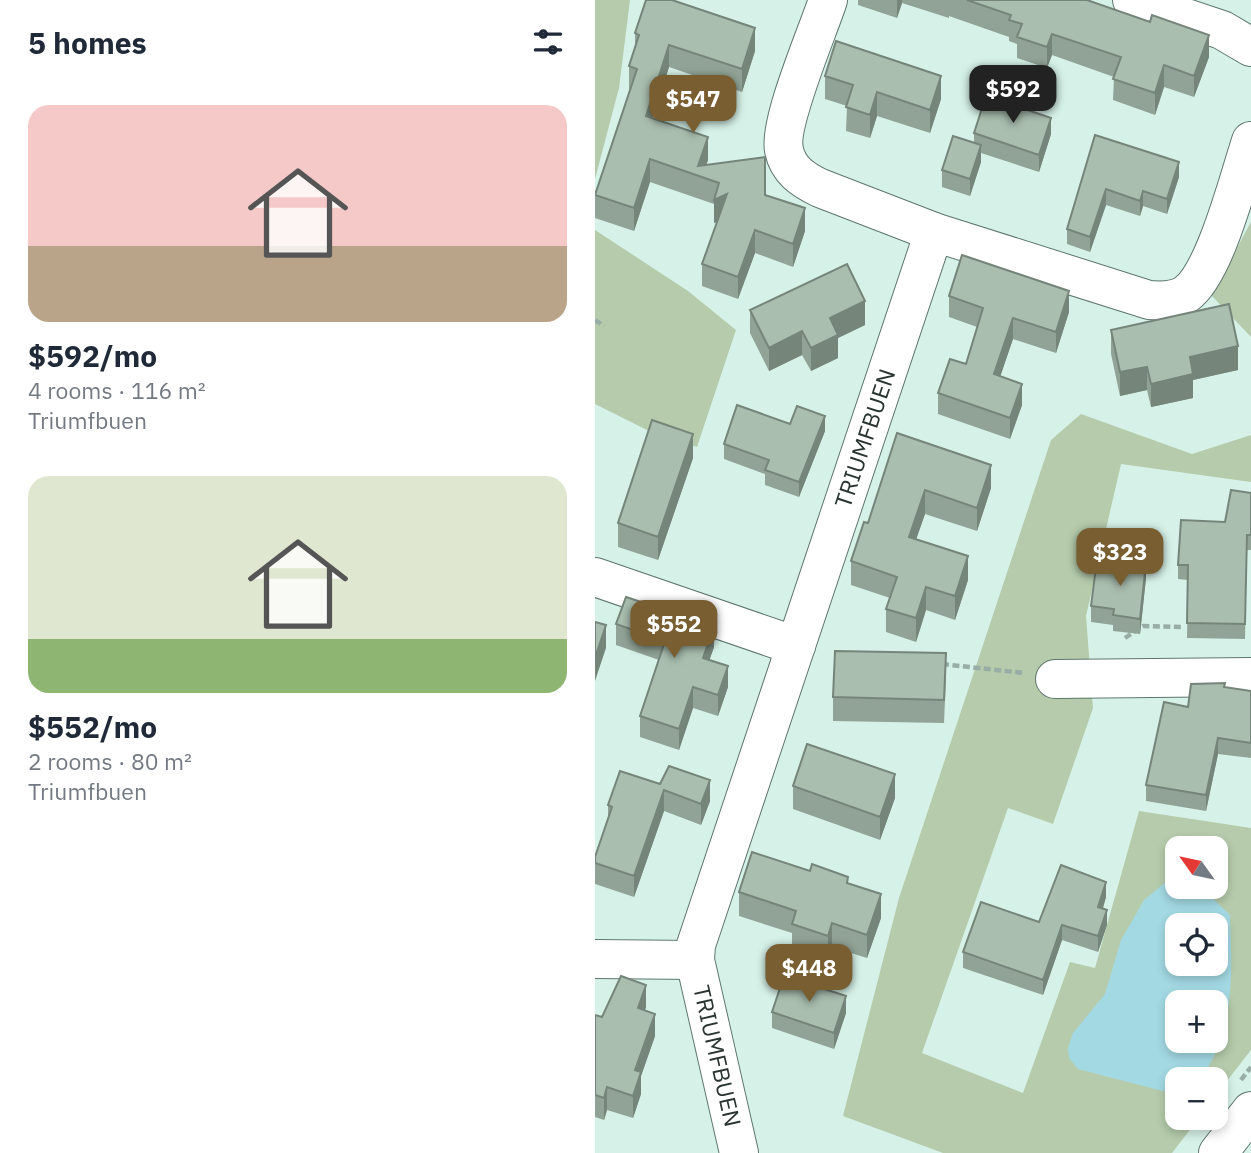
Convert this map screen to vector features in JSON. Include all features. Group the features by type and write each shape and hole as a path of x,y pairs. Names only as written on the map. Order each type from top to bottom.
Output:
{"street":[{"path":"828,0 785,127 784,149 791,168 804,181 934,232 1149,300 1167,301 1184,295 1208,268 1251,141"},
{"path":"1132,0 1221,30 1251,47"},
{"name":"TRIUMFBUEN","path":"739,1153 695,960 699,931 934,232"},
{"path":"595,577 796,646"},
{"path":"1055,679 1251,677"},
{"name":"TRIUMFBUEN","path":"595,959 695,960"}],"path":[{"path":"595,320 604,326"},
{"path":"1125,638 1143,626 1182,627"},
{"path":"934,664 1000,668 1055,679"}],"green space":[{"path":"595,0 630,0 619,88 595,179"},
{"path":"1251,222 1251,337 1211,295"},
{"path":"595,230 688,291 736,330 697,447 647,430 595,404"},
{"path":"1081,414 1192,454 1251,435 1251,482 1121,464 1086,616 1093,708 1053,824 1008,808 922,1053 1023,1093 1070,962 1095,968 1139,811 1251,828 1251,1050 1228,1080 1228,1067 1165,1067 1165,1130 1190,1130 1172,1153 943,1153 843,1116 899,898 1051,440"}],"water":[{"path":"1165,883 1165,900 1214,900 1228,913 1165,913 1165,976 1228,976 1228,913 1230,915 1231,980 1228,1007 1228,990 1165,990 1165,1053 1215,1053 1208,1067 1165,1067 1165,1092 1078,1069 1069,1058 1068,1048 1073,1033 1105,994 1121,940 1144,900"}],"building":[{"path":"646,0 672,0 755,28 742,69 669,45 646,116 708,137 698,166 765,157 765,195 805,208 793,244 755,230 738,277 702,264 727,194 714,200 719,183 650,159 634,208 595,195 637,69 629,66 639,35 635,33"},
{"path":"967,0 1087,0 1150,22 1152,15 1209,35 1194,76 1164,65 1155,93 1113,79 1121,57 1052,34 1047,47 1017,37 1022,24 1009,20 1011,15"},
{"path":"836,41 941,76 930,110 877,92 870,115 846,107 853,85 825,76"},
{"path":"986,96 1051,118 1039,155 974,133"},
{"path":"1095,135 1179,162 1167,199 1143,191 1140,201 1106,189 1090,237 1067,229"},
{"path":"953,136 981,145 970,179 942,170"},
{"path":"962,255 1069,291 1056,332 1013,318 994,374 1022,384 1010,418 938,393 950,359 966,364 983,308 949,296"},
{"path":"847,264 865,301 830,318 838,335 811,348 802,331 769,348 750,310"},
{"path":"1229,304 1238,346 1190,357 1193,374 1151,384 1147,367 1120,372 1111,330"},
{"path":"737,405 790,424 797,406 825,416 799,482 765,470 769,460 724,444"},
{"path":"652,420 693,434 658,537 618,523"},
{"path":"897,433 991,465 977,508 925,490 909,537 968,556 955,596 926,587 916,618 886,609 897,577 851,561 864,522 868,523"},
{"path":"1231,490 1251,493 1245,624 1187,623 1188,565 1178,565 1181,520 1225,522"},
{"path":"1107,558 1146,563 1140,619 1113,615 1114,609 1091,606 1096,567 1106,568"},
{"path":"626,597 714,626 703,658 728,666 718,695 693,687 679,729 640,716 665,641 616,624"},
{"path":"595,622 606,625 595,658"},
{"path":"835,651 946,653 944,700 833,697"},
{"path":"1225,683 1224,687 1251,691 1251,743 1218,738 1206,795 1146,785 1164,702 1188,707 1191,684"},
{"path":"807,744 895,774 880,817 793,786"},
{"path":"669,766 710,780 701,804 664,790 634,876 595,863 612,807 608,805 620,771 660,784"},
{"path":"752,852 810,871 812,864 848,877 847,883 881,894 867,935 832,923 828,936 792,924 796,911 739,892"},
{"path":"1061,865 1106,882 1098,907 1107,910 1098,936 1062,925 1043,980 963,952 981,902 1039,922"},
{"path":"621,976 646,985 638,1008 655,1014 635,1070 641,1072 633,1096 607,1087 604,1098 595,1095 595,1015 602,1017"},
{"path":"784,976 846,996 834,1033 772,1012"}]}
